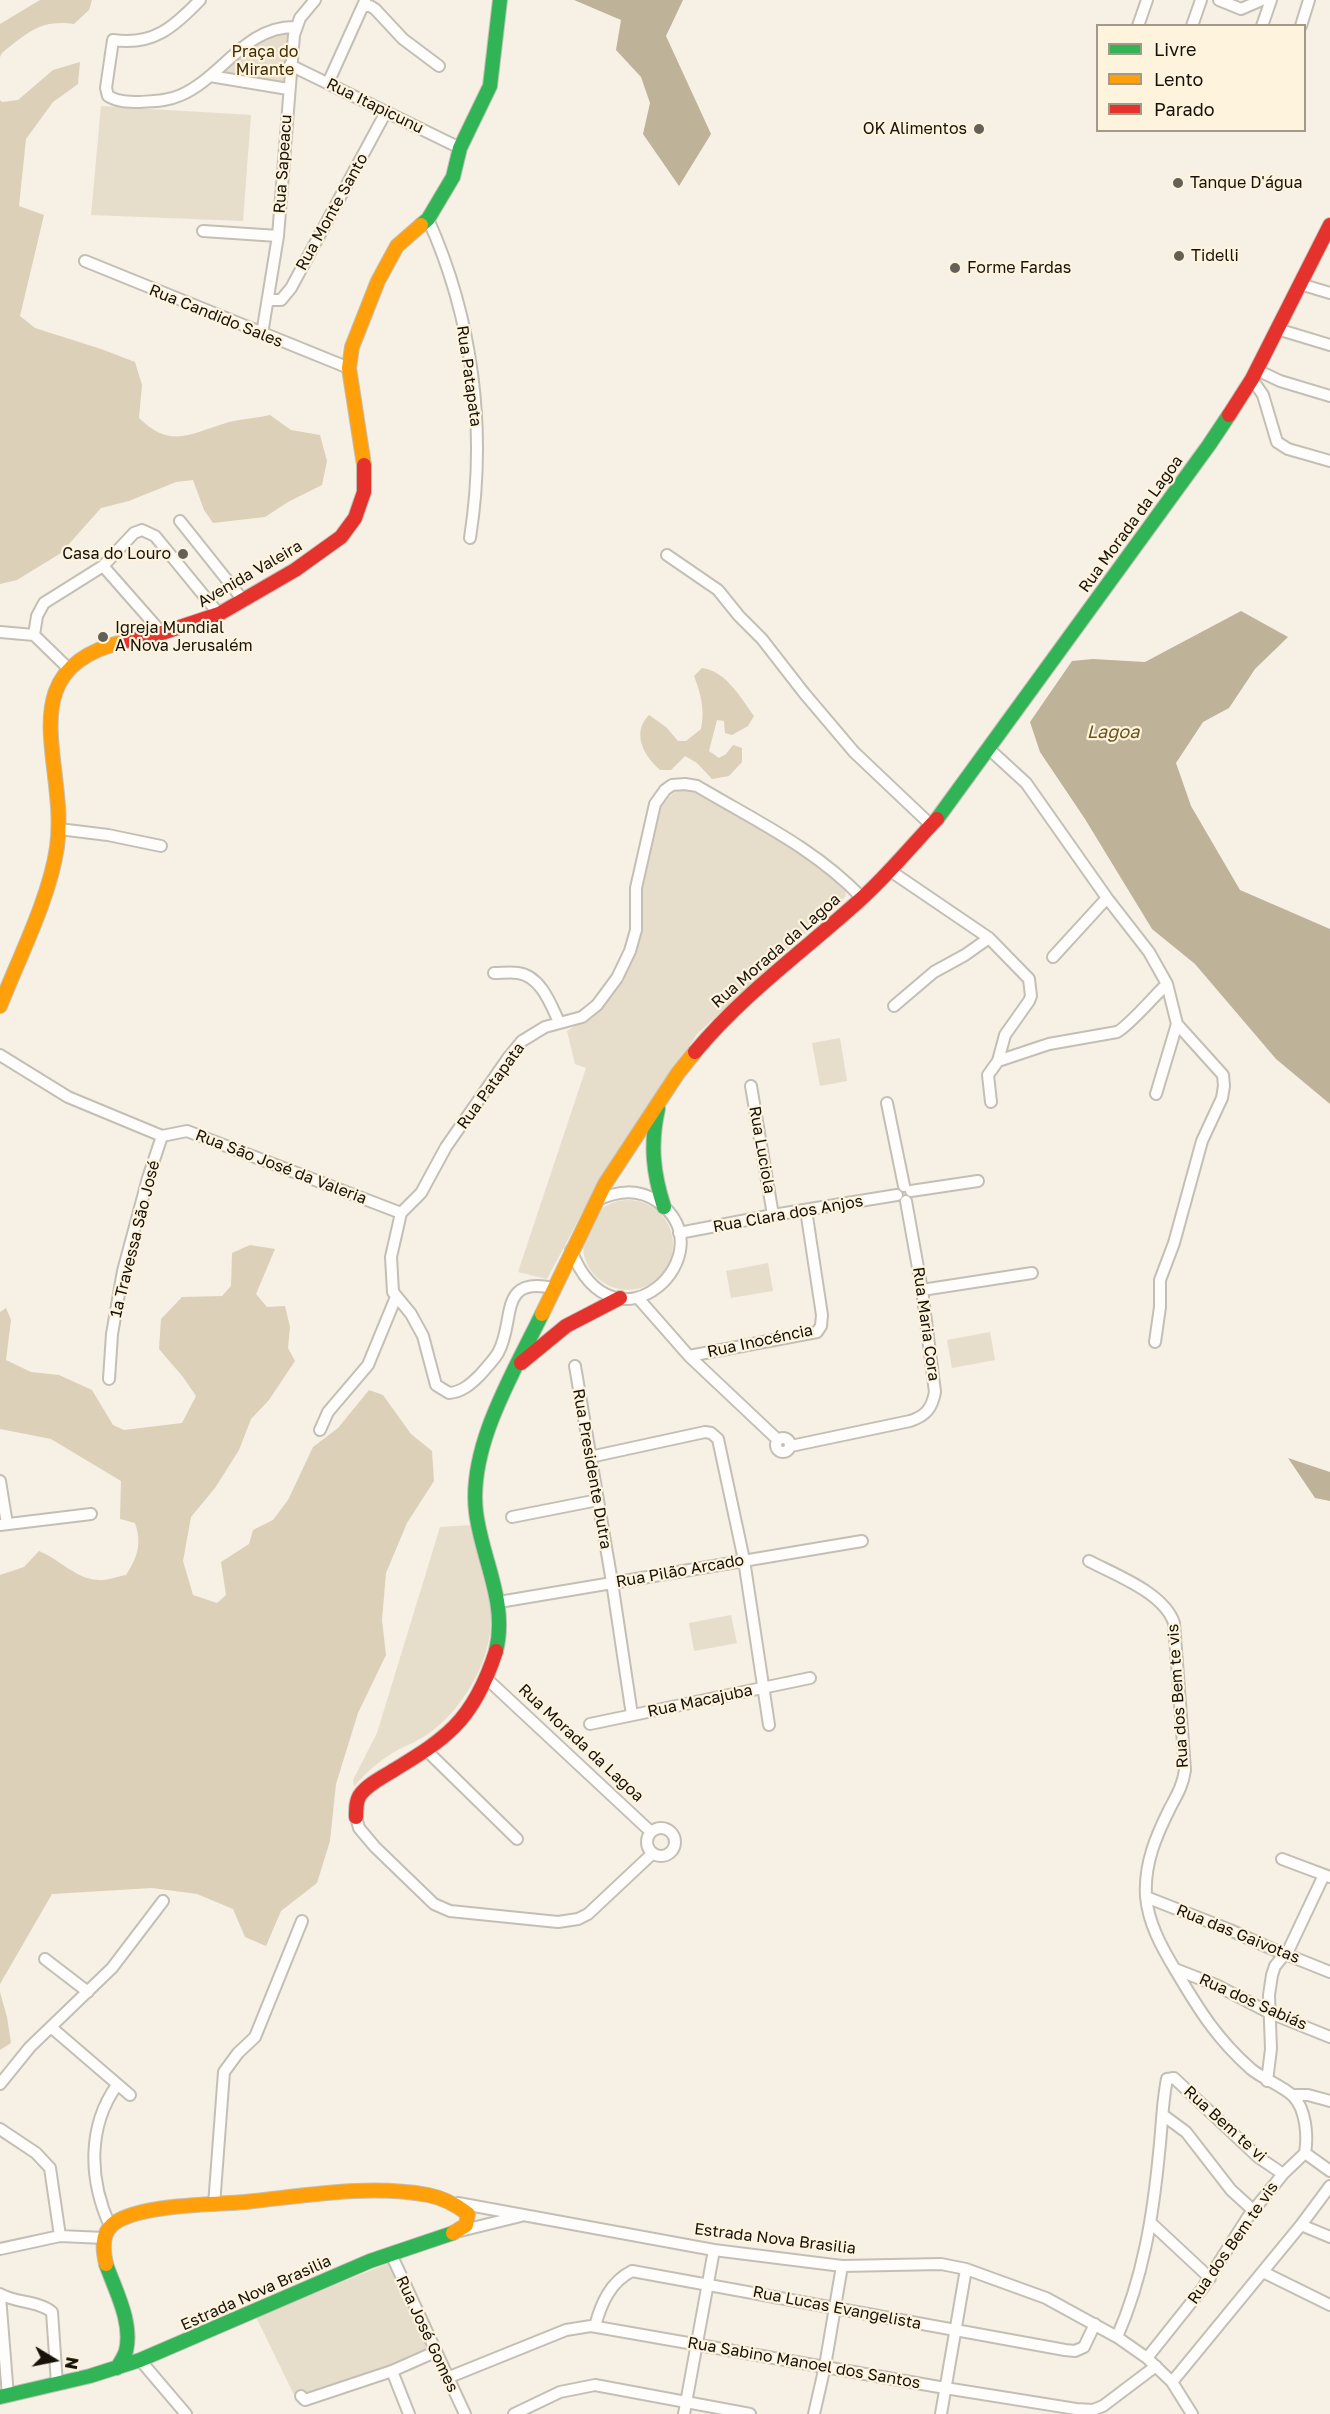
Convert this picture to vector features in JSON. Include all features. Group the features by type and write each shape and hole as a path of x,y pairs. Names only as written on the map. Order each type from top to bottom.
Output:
{"street":[{"path":"200,0 182,19 159,35 130,41 113,40 107,94 111,99 123,102 169,100 188,92 248,43 278,28 295,27"},
{"name":"Rua Sapeacu","path":"262,334 278,236 288,89 295,27 315,0"},
{"name":"Avenida Valeira","path":"0,1006 41,905 57,849 59,829 57,781 50,724 51,708 53,694 69,669 81,658 94,651 162,633 219,614 295,570 341,537 355,518 364,492 365,472 349,368 352,347 378,281 397,246 428,219 453,177 460,148 490,86 500,0"},
{"path":"1139,24 1146,0"},
{"path":"1193,24 1201,0"},
{"path":"1219,0 1241,9 1262,0"},
{"path":"1263,24 1271,0"},
{"path":"1302,24 1309,0"},
{"path":"328,83 364,3 375,9 403,39 439,66"},
{"name":"Rua Itapicunu","path":"290,65 460,148"},
{"path":"210,76 288,89"},
{"name":"Rua Monte Santo","path":"269,300 281,300 291,288 386,112"},
{"name":"Rua Patapata","path":"428,219 456,296 476,403 478,473 470,538"},
{"path":"203,231 278,236"},
{"name":"Rua Morada da Lagoa","path":"653,1853 588,1914 578,1919 558,1922 450,1911 434,1904 375,1847 359,1828 356,1805 360,1795 376,1781 437,1743 456,1725 471,1706 487,1679 498,1640 499,1602 478,1520 476,1485 478,1461 485,1438 515,1368 595,1202 662,1096 698,1046 742,1000 862,898 931,825 1148,531 1255,374 1328,232"},
{"name":"Rua Candido Sales","path":"85,261 349,368"},
{"path":"1300,284 1330,293"},
{"path":"1277,329 1330,345"},
{"path":"1255,374 1330,396"},
{"path":"1255,374 1276,442 1330,461"},
{"path":"180,521 243,600"},
{"path":"34,635 37,616 44,603 103,566 138,531 146,530 155,536 219,614"},
{"path":"667,555 718,590 762,639 854,752 931,825"},
{"path":"103,566 162,633"},
{"path":"0,632 34,635 69,669"},
{"path":"989,748 1026,783 1107,898 1149,952 1167,984 1177,1024 1223,1075 1224,1086 1199,1151 1174,1243 1160,1280 1160,1307 1155,1342"},
{"name":"Rua Patapata","path":"401,1213 421,1193 446,1147 522,1041 536,1030 559,1022 571,1021 589,1012 604,996 621,969 636,930 636,888 655,804 665,790 672,785 697,786 808,851 848,883 862,898"},
{"path":"59,829 108,835 161,846"},
{"path":"889,870 989,938 1029,979 1031,988 1029,1001 1005,1035 998,1061 988,1075 991,1102"},
{"path":"1053,957 1107,898"},
{"path":"894,1006 934,972 965,955 989,938"},
{"path":"494,973 518,973 533,980 542,988 559,1022"},
{"path":"998,1061 1050,1044 1117,1032 1125,1028 1132,1018 1167,984"},
{"path":"1156,1094 1177,1024"},
{"name":"Rua São José da Valeria","path":"0,1055 68,1097 162,1136 187,1131 401,1213"},
{"name":"Rua Luciola","path":"751,1086 773,1215"},
{"path":"662,1096 651,1149 655,1180 664,1207"},
{"name":"Rua Maria Cora","path":"689,1356 778,1440 786,1438 790,1446 910,1421 920,1418 928,1411 933,1404 936,1392 922,1290 887,1103"},
{"name":"1ª Travessa São José","path":"110,1379 113,1325 123,1271 162,1136"},
{"name":"Rua Clara dos Anjos","path":"679,1233 978,1181"},
{"path":"571,1250 579,1269 589,1283 603,1293 620,1298 638,1298 651,1293 663,1285 672,1274 679,1254 679,1233 664,1207 649,1196 631,1191 612,1193 595,1202"},
{"name":"Rua Inocéncia","path":"689,1356 817,1332 821,1326 822,1316 806,1210"},
{"path":"401,1213 391,1257 393,1292 411,1314 423,1335 436,1385 449,1393 471,1384 498,1353 512,1297 525,1288 533,1286 553,1288"},
{"path":"922,1290 1032,1273"},
{"path":"320,1430 328,1412 368,1365 396,1297"},
{"path":"515,1368 566,1326 620,1298"},
{"path":"638,1298 689,1356"},
{"name":"Rua Presidente Dutra","path":"575,1366 632,1715"},
{"path":"590,1457 705,1432 715,1435 720,1443 744,1560 769,1725"},
{"path":"0,1481 3,1525 91,1514"},
{"path":"512,1517 598,1500"},
{"name":"Rua Pilão Arcado","path":"499,1602 862,1541"},
{"name":"Rua dos Bem te vis","path":"1089,1561 1159,1600 1170,1612 1174,1623 1185,1770 1180,1791 1154,1843 1146,1878 1146,1897 1156,1935 1203,2017 1215,2033 1236,2055 1267,2081 1292,2095"},
{"name":"Rua Macajuba","path":"590,1724 810,1678"},
{"name":"Rua Morada da Lagoa","path":"487,1679 651,1832"},
{"path":"426,1750 517,1839"},
{"path":"662,1828 672,1832 675,1843 669,1853 658,1855 653,1853 647,1843 651,1832 662,1828"},
{"path":"1267,2081 1271,2049 1268,2012 1272,1975 1327,1876 1282,1859"},
{"name":"Rua das Gaivotas","path":"1146,1897 1230,1929 1330,1972"},
{"path":"0,2084 21,2056 112,1968 163,1901"},
{"path":"214,2205 214,2179 224,2072 238,2053 255,2037 302,1922"},
{"path":"45,1959 88,1992"},
{"name":"Rua dos Sabiás","path":"1175,1970 1216,1985 1268,2012 1330,2037"},
{"path":"52,2028 130,2095"},
{"name":"Rua Bem te vi","path":"1117,2337 1136,2290 1151,2223 1167,2079 1171,2077 1258,2157 1283,2174"},
{"path":"117,2085 104,2107 95,2132 97,2191 107,2232 106,2260 125,2319 126,2345 123,2358 117,2368"},
{"path":"1330,2101 1308,2095 1292,2095 1305,2124 1305,2153 1330,2170"},
{"name":"Rua Bem te vi","path":"1163,2115 1186,2132 1231,2190 1254,2211"},
{"path":"0,2128 36,2153 50,2168 60,2236"},
{"name":"Rua dos Bem te vis","path":"1147,2358 1210,2277 1234,2237 1254,2211 1283,2174 1305,2153"},
{"path":"1172,2382 1301,2225 1330,2186"},
{"name":"Estrada Nova Brasilia","path":"107,2232 128,2216 138,2213 350,2192 411,2193 714,2250 842,2266 941,2264 966,2269 1046,2298 1117,2337 1147,2358 1172,2382 1192,2414"},
{"path":"453,2202 466,2211 468,2220 462,2229 454,2233"},
{"name":"Estrada Nova Brasilia","path":"4,2396 57,2384 140,2360 200,2336 252,2309 391,2254 454,2233 524,2215"},
{"path":"1151,2223 1210,2277"},
{"path":"1301,2225 1330,2237"},
{"path":"0,2249 60,2236 107,2232"},
{"path":"685,2409 714,2250"},
{"name":"Rua José Gomes","path":"391,2254 465,2414"},
{"path":"814,2414 825,2366 842,2266"},
{"path":"941,2414 966,2269"},
{"name":"Rua Lucas Evangelista","path":"595,2326 603,2300 620,2280 632,2271 1075,2351 1084,2347 1095,2324"},
{"path":"1263,2272 1293,2289 1330,2305"},
{"path":"4,2396 0,2295 46,2308 52,2312 57,2384"},
{"name":"Rua Sabino Manoel dos Santos","path":"447,2378 578,2326 595,2326 1028,2402 1094,2410 1116,2398 1156,2366"},
{"path":"301,2396 308,2400 392,2371 435,2352"},
{"path":"140,2360 186,2414"},
{"path":"392,2371 409,2414"},
{"path":"514,2414 560,2392 595,2385 685,2409 750,2414"}],"green space":[{"name":"Praça do Mirante","path":"293,29 286,87 214,74 248,45"},
{"path":"101,106 251,115 243,221 91,215"},
{"path":"687,788 807,857 843,883 846,896 697,1034 581,1215 547,1279 518,1272 586,1068 575,1064 567,1031 598,1011 622,976 639,888 663,802 675,792"},
{"path":"840,1038 847,1081 820,1086 812,1043"},
{"path":"628,1200 645,1203 660,1213 670,1228 673,1245 670,1262 660,1277 645,1287 628,1290 611,1287 596,1277 586,1262 583,1245 586,1228 596,1213 611,1203"},
{"path":"768,1263 773,1291 731,1298 726,1271"},
{"path":"990,1332 995,1360 952,1368 947,1340"},
{"path":"472,1525 486,1576 491,1606 488,1642 476,1678 455,1709 442,1722 424,1736 384,1758 354,1787 353,1780 377,1733 440,1527"},
{"path":"731,1615 737,1643 694,1651 689,1623"},
{"path":"399,2259 439,2355 299,2405 256,2317"}],"shaded area":[{"path":"40,0 92,0 89,10 74,24 52,24 35,29 2,53 0,57 0,24"},
{"path":"80,62 78,84 53,102 26,139 19,206 44,215 20,316 35,328 135,362 142,385 139,418 162,434 182,436 229,422 270,415 291,430 320,435 327,461 322,485 288,502 265,517 213,523 204,510 193,480 176,482 129,501 101,508 61,553 17,580 0,584 0,100 2,102 18,100 53,70"},
{"path":"702,668 711,670 726,680 754,716 748,726 732,735 725,733 724,721 717,720 709,751 719,758 726,754 733,745 742,748 742,762 729,776 712,779 697,763 685,756 671,770 660,770 649,758 640,737 641,729 649,715 666,727 678,741 686,741 701,729 702,702 694,676"},
{"path":"250,1245 275,1249 256,1294 267,1307 285,1306 290,1327 288,1348 295,1361 269,1400 251,1419 239,1450 215,1488 191,1517 183,1561 193,1595 217,1603 226,1595 221,1562 249,1544 253,1530 273,1520 288,1500 313,1447 338,1428 369,1390 383,1395 411,1434 432,1451 434,1481 407,1523 386,1573 382,1620 386,1655 358,1713 336,1784 330,1841 317,1883 281,1911 266,1946 245,1937 233,1909 197,1894 152,1888 52,1894 0,1984 0,1575 24,1567 39,1551 90,1579 109,1579 126,1575 136,1556 138,1537 135,1523 120,1519 121,1481 51,1439 0,1429 0,1312 6,1308 11,1320 6,1360 31,1372 59,1375 92,1390 113,1425 124,1430 182,1423 196,1396 159,1349 161,1319 182,1297 222,1296 231,1286 232,1253"},
{"path":"0,1992 11,2043 0,2050"}],"water":[{"path":"574,0 683,0 666,36 711,134 679,186 643,134 650,103 641,77 616,50 621,20"},
{"name":"Lagoa","path":"1241,611 1288,637 1255,669 1229,708 1203,722 1176,763 1191,806 1240,890 1330,929 1330,1104 1276,1059 1195,964 1152,929 1085,819 1040,752 1030,722 1072,661 1093,659 1145,662"},
{"path":"1288,1458 1330,1472 1330,1501 1315,1498"}],"traffic: fast":[{"path":"421,225 428,219 453,177 460,148 490,86 500,0"},
{"path":"937,819 1229,415"},
{"path":"658,1109 653,1146 657,1182 664,1207"},
{"path":"496,1651 499,1633 497,1598 479,1530 475,1487 479,1461 496,1410 542,1314"},
{"path":"0,2397 90,2376 140,2360 370,2261 453,2233"},
{"path":"106,2264 122,2306 127,2329 126,2351 117,2368"}],"traffic: slow":[{"path":"364,465 349,368 352,347 378,281 397,246 421,225"},
{"path":"0,1006 41,907 57,847 58,815 51,723 54,696 66,673 89,654 126,641"},
{"path":"542,1314 605,1184 678,1073 695,1052"},
{"path":"106,2264 104,2243 108,2229 123,2218 138,2213 156,2209 336,2192 405,2192 439,2198 454,2204 468,2214 466,2225 453,2233"}],"traffic: jam":[{"path":"1229,415 1252,379 1330,225"},
{"path":"126,641 162,633 219,614 295,570 341,537 355,518 364,492 364,465"},
{"path":"695,1052 754,991 871,890 937,819"},
{"path":"521,1363 566,1326 620,1298"},
{"path":"356,1817 358,1800 367,1787 433,1745 461,1719 480,1692 496,1651"}],"place":[{"name":"OK Alimentos","path":"979,129"},
{"name":"Tanque D'água","path":"1178,183"},
{"name":"Tidelli","path":"1179,256"},
{"name":"Forme Fardas","path":"955,268"},
{"name":"Casa do Louro","path":"183,554"},
{"name":"Igreja Mundial A Nova Jerusalém","path":"103,637"}]}
